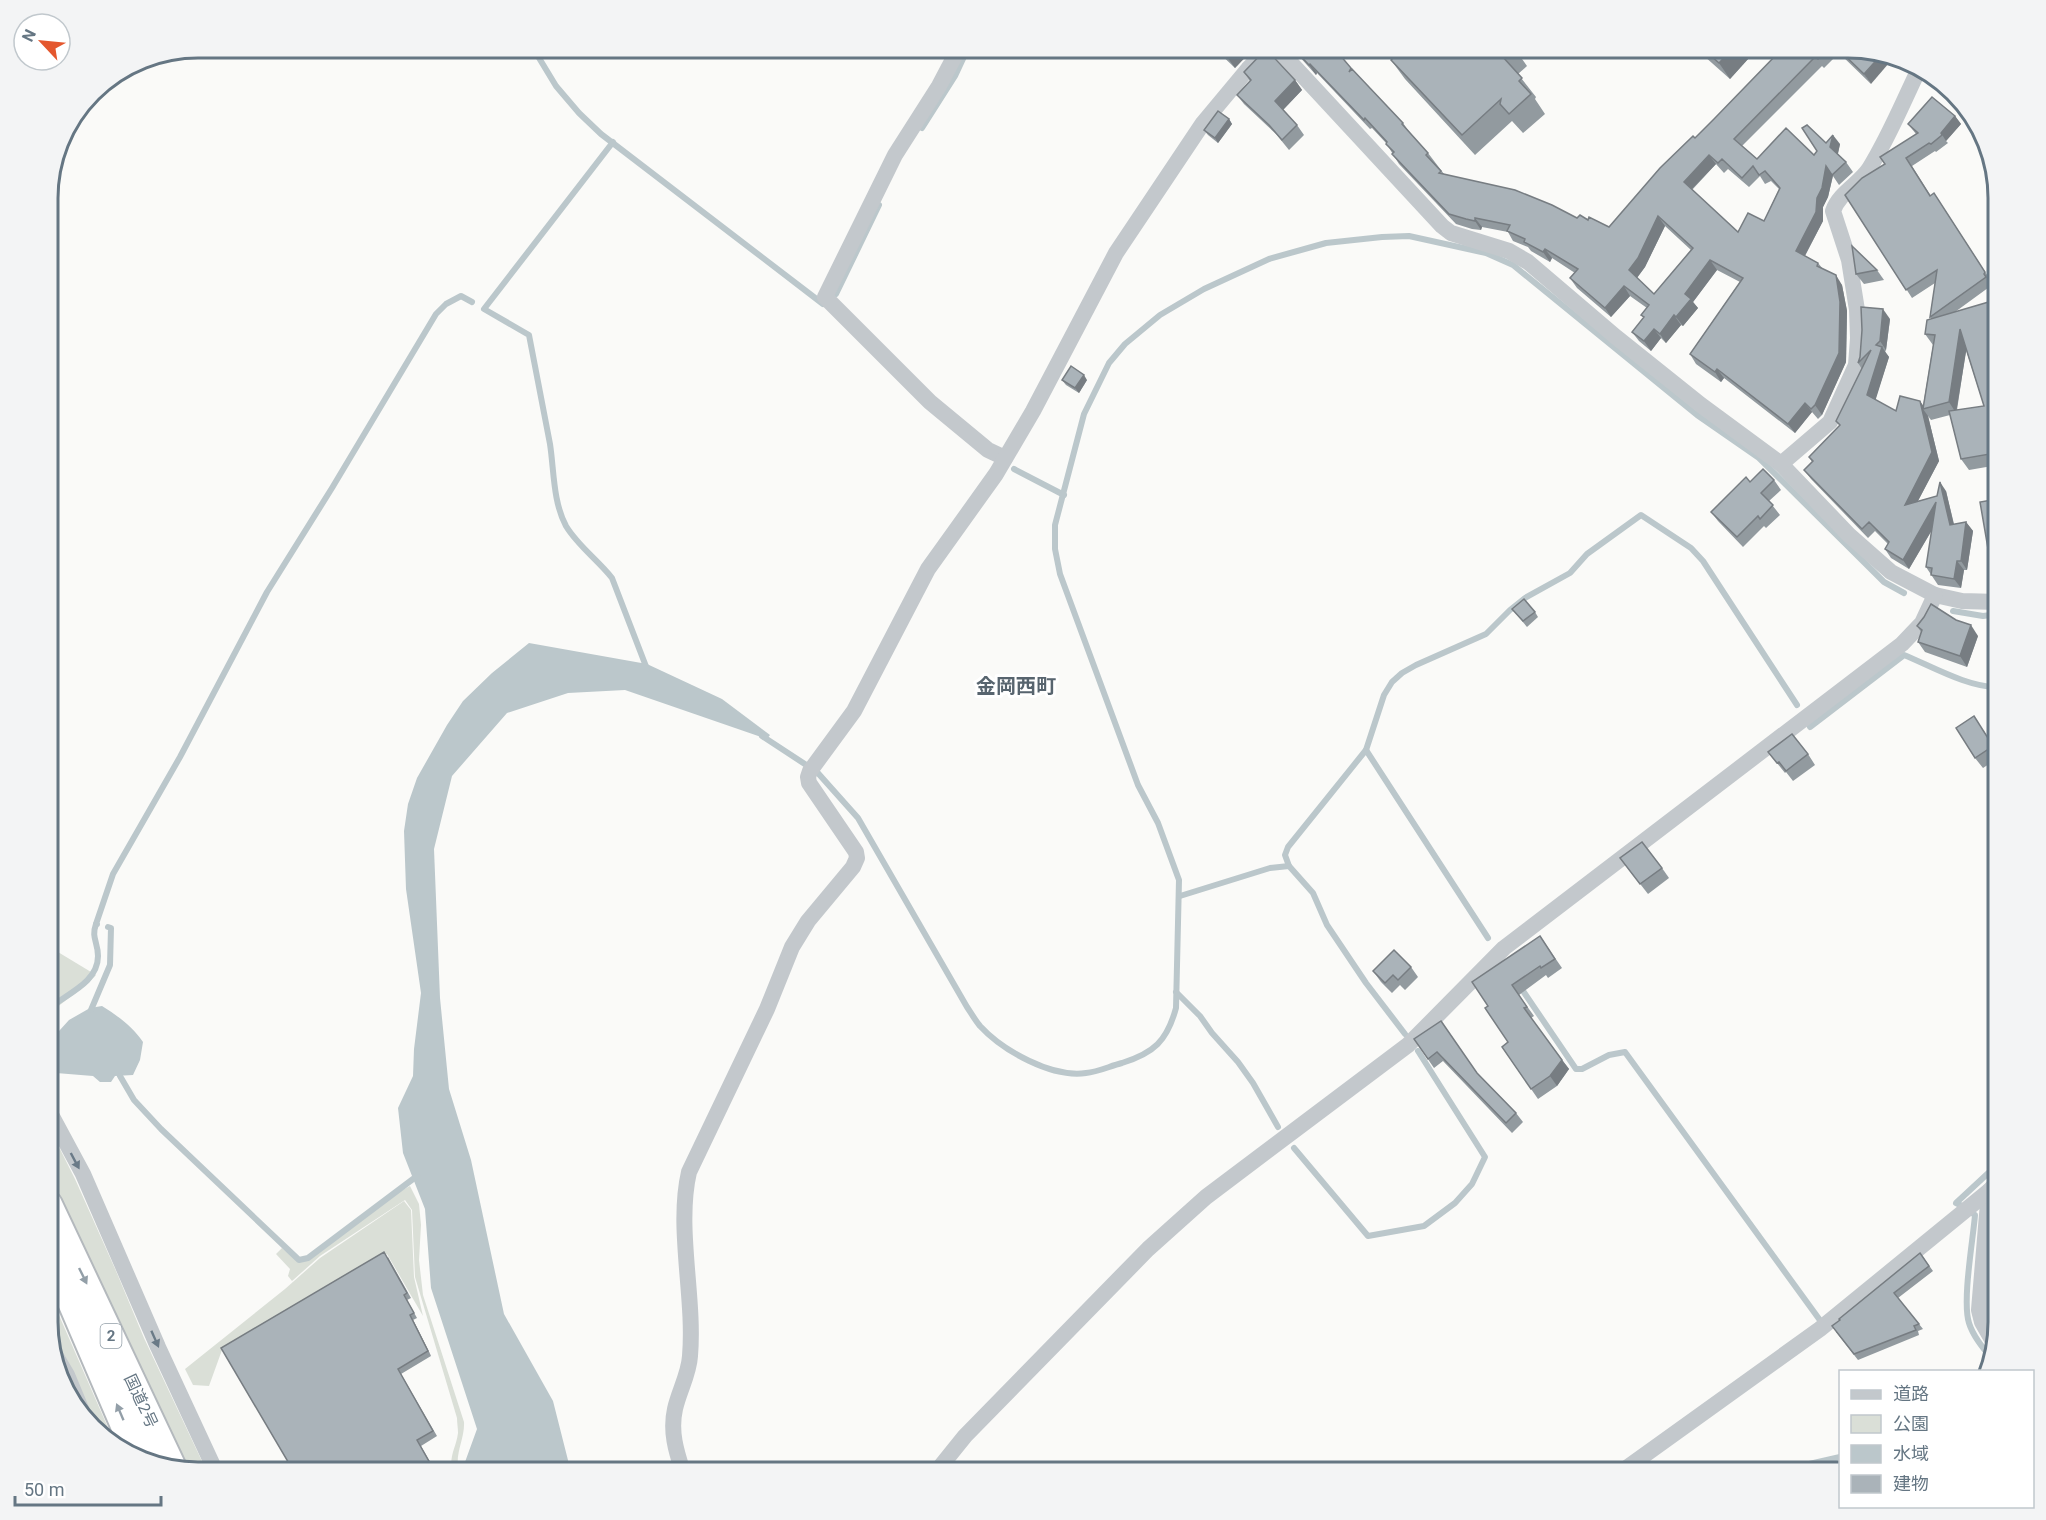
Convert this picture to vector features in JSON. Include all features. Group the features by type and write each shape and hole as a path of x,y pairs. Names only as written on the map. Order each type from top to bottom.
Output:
{"highway":[{"name":"国道2号","path":"59,1228 168,1458"},
{"name":"国道2号","path":"59,1273 133,1445"}],"street":[{"path":"953,59 939,86 895,155 825,297 930,402 988,450 1005,458"},
{"path":"680,1462 675,1449 673,1430 675,1409 690,1358 690,1298 684,1213 689,1172 767,1009 792,947 808,921 853,867 856,858 856,852 809,783 808,777 854,711 928,569 1005,458 1033,411 1116,253 1203,123 1258,59"},
{"path":"1287,59 1451,233 1509,251 1528,262 1701,405 1781,464 1849,536 1891,572 1935,595 1962,601 1988,602"},
{"path":"1781,464 1830,422 1856,365 1857,310 1850,260 1833,211 1836,203 1867,171 1915,76"},
{"path":"944,1462 965,1437 1148,1249 1206,1197 1408,1045 1504,948 1902,644 1922,623 1935,595"},
{"path":"59,1129 83,1174 158,1347 211,1462"},
{"path":"1635,1462 1820,1329 1988,1191"},
{"path":"1987,1330 1979,1310 1988,1236"}],"green space":[{"path":"59,953 96,975 59,1006"},
{"path":"59,1147 202,1462 184,1460 133,1349 59,1198"},
{"path":"410,1186 419,1204 421,1225 419,1260 423,1295 464,1422 458,1462 451,1462 458,1433 457,1418 415,1277 412,1210 405,1200 320,1256 292,1281 288,1276 290,1269 276,1254 282,1248 299,1262 308,1260"},
{"path":"404,1201 411,1210 414,1277 423,1316 387,1254 222,1350 209,1386 193,1385 185,1369 320,1258"},
{"path":"1988,1285 1988,1316 1986,1310"},
{"path":"59,1315 109,1429 86,1405 63,1358"}],"water":[{"path":"529,643 647,664 722,699 770,735 767,739 625,690 568,693 507,713 452,776 434,849 440,998 449,1089 471,1160 504,1314 553,1401 568,1462 465,1462 477,1429 431,1288 425,1209 403,1153 398,1108 413,1076 421,993 406,889 404,831 408,804 417,778 447,725 463,701 492,673"},
{"path":"102,1006 125,1022 143,1042 140,1060 133,1075 115,1076 111,1082 100,1082 93,1076 59,1073 59,1031 69,1020 90,1008"}],"building":[{"path":"1256,59 1275,59 1295,80 1275,101 1297,125 1282,140 1237,95 1251,80 1244,72"},
{"path":"1303,59 1343,59 1351,68 1349,72 1352,69 1403,123 1428,153 1426,155 1441,171 1439,173 1515,190 1577,218 1580,215 1588,220 1589,217 1609,227 1660,168 1693,136 1695,138 1772,59 1813,59 1734,139 1757,159 1786,128 1814,155 1817,151 1802,128 1807,125 1826,143 1833,135 1830,147 1846,162 1832,175 1826,166 1822,188 1817,198 1816,212 1796,251 1818,263 1817,266 1836,275 1840,302 1839,353 1815,405 1811,409 1805,403 1788,424 1717,369 1715,372 1690,354 1743,278 1710,260 1685,294 1691,299 1676,317 1674,315 1660,334 1654,329 1644,341 1632,332 1644,317 1641,315 1649,305 1624,286 1605,308 1570,278 1578,269 1545,249 1543,252 1524,242 1525,239 1507,231 1510,225 1475,218 1475,221 1449,214 1392,154 1394,152 1386,144 1387,142 1365,118 1364,120","holes":["1709,155 1718,163 1722,159 1742,178 1753,166 1759,175 1765,171 1780,188 1764,221 1748,213 1738,232 1684,182","1658,216 1693,248 1654,294 1629,270 1638,258"]},
{"path":"1505,59 1522,78 1519,81 1531,94 1509,114 1500,104 1501,99 1462,135 1391,60"},
{"path":"1849,59 1876,61 1864,74"},
{"path":"1932,97 1955,116 1941,133 1942,135 1906,158 1930,196 1934,193 1986,277 1930,317 1937,270 1906,290 1845,195 1862,178 1885,164 1880,157 1918,133 1908,124"},
{"path":"1218,111 1229,119 1215,138 1204,130"},
{"path":"1852,246 1877,270 1856,274"},
{"path":"1988,302 1988,454 1961,459 1949,411 1984,406 1960,329 1949,402 1923,409 1935,335 1925,334 1927,320"},
{"path":"1861,307 1883,309 1880,341 1876,345 1882,347 1867,395 1896,411 1900,396 1920,401 1932,452 1905,505 1937,496 1940,482 1950,525 1966,522 1961,561 1957,561 1954,579 1931,575 1932,568 1926,567 1936,502 1903,560 1885,549 1889,542 1869,522 1862,529 1804,470 1813,461 1809,457 1840,425 1836,421 1871,350 1858,363 1862,330"},
{"path":"1071,366 1084,375 1075,388 1062,380"},
{"path":"1763,469 1774,480 1761,493 1773,505 1760,519 1758,516 1737,537 1711,512 1746,477 1750,482"},
{"path":"1988,501 1988,549 1980,502"},
{"path":"1524,599 1535,612 1523,621 1512,609"},
{"path":"1931,604 1956,620 1971,625 1960,656 1918,642 1922,630 1917,626"},
{"path":"1974,716 1988,738 1988,749 1975,758 1956,728"},
{"path":"1792,734 1808,754 1786,771 1768,752"},
{"path":"1642,842 1662,868 1640,884 1620,858"},
{"path":"1540,936 1555,959 1512,985 1527,1007 1524,1008 1562,1060 1550,1076 1531,1089 1502,1047 1508,1042 1485,1008 1488,1006 1472,982"},
{"path":"1394,950 1411,967 1398,980 1393,975 1385,983 1373,971"},
{"path":"1441,1021 1477,1073 1516,1113 1506,1123 1437,1052 1428,1059 1414,1039"},
{"path":"384,1252 407,1293 404,1295 414,1313 410,1315 428,1351 398,1369 433,1431 417,1440 429,1462 288,1462 221,1348"},
{"path":"1920,1253 1929,1266 1894,1293 1919,1324 1914,1326 1916,1330 1854,1354 1832,1326"}],"waterway":[{"path":"540,59 556,86 601,134 823,304"},
{"path":"922,128 955,76 963,59"},
{"path":"613,142 484,309 529,335 550,444 556,496 562,517 576,540 612,578 647,669"},
{"path":"836,294 879,205"},
{"path":"762,736 817,772 858,818 967,1007 980,1026 1001,1045 1044,1067 1073,1073 1090,1072 1122,1063 1143,1055 1158,1044 1168,1029 1176,1008 1179,880 1158,823 1138,785 1060,574 1055,549 1055,525 1084,414 1109,363 1125,344 1160,315 1204,289 1269,259 1326,243 1409,236 1486,253 1513,265 1697,415 1759,458 1884,582 1904,593"},
{"path":"97,924 113,874 180,757 267,592 436,314 446,304 461,296 472,302"},
{"path":"1014,469 1064,495"},
{"path":"1289,866 1285,855 1288,847 1366,750 1384,695 1392,682 1416,665 1486,634 1525,598 1570,573 1587,554 1641,515 1691,548 1703,561 1797,705"},
{"path":"1953,611 1988,615"},
{"path":"1809,725 1810,727 1904,655 1963,680 1988,686"},
{"path":"1366,750 1488,938"},
{"path":"1180,896 1270,868 1289,866 1313,893 1327,925 1366,983 1405,1034"},
{"path":"59,1001 80,987 93,974 98,956 94,937 96,924"},
{"path":"91,1010 110,965 111,928 108,927"},
{"path":"1519,985 1576,1069 1582,1069 1609,1055 1625,1052 1822,1323"},
{"path":"1176,992 1200,1016 1238,1062 1278,1127"},
{"path":"1294,1148 1368,1236 1424,1226 1455,1203 1472,1184 1485,1157 1418,1051"},
{"path":"120,1076 134,1100 161,1129 299,1260 308,1258 417,1176"},
{"path":"1962,1206 1956,1203 1988,1173"},
{"path":"1972,1213 1975,1215 1967,1286 1967,1313 1973,1333 1984,1349"},
{"path":"1818,1462 1839,1457"}],"district":[{"name":"金岡西町","path":"1016,686"}]}
